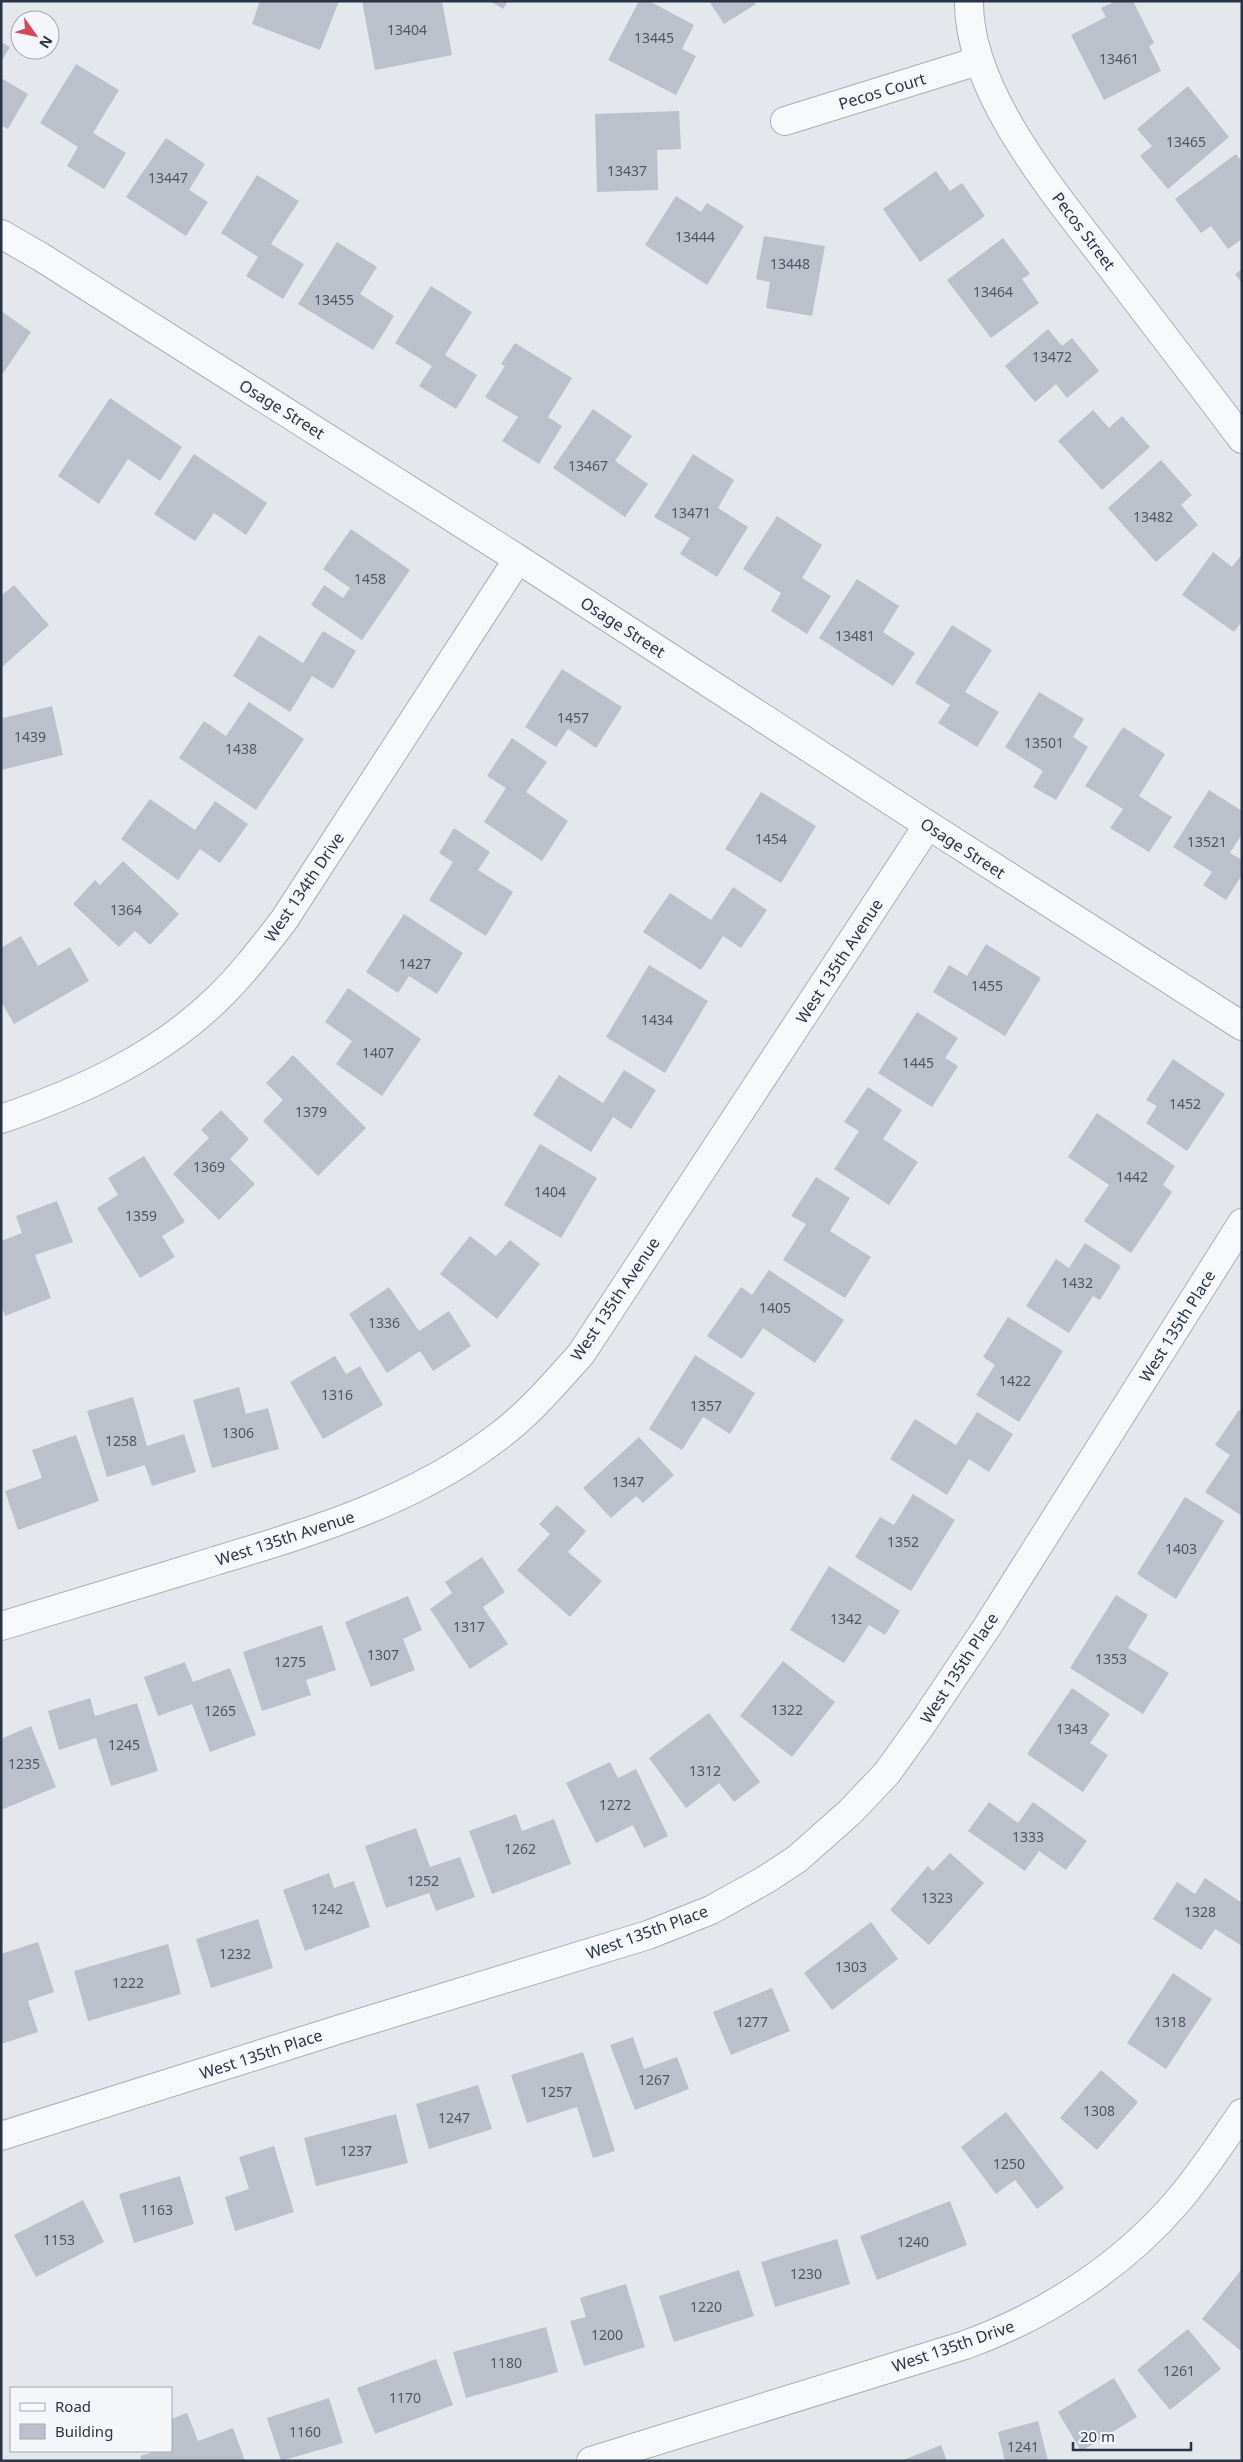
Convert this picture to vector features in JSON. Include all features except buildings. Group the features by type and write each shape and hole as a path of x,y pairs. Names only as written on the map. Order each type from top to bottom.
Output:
{"street":[{"name":"Pecos Street","path":"969,1 978,61 1010,126 1045,179 1242,439"},
{"name":"Pecos Court","path":"785,121 978,61"},
{"name":"Osage Street","path":"1,234 518,558 928,825 1242,1026"},
{"name":"West 134th Drive","path":"1,1119 90,1083 139,1059 182,1029 218,999 250,965 284,920 518,558"},
{"name":"West 135th Avenue","path":"1,1626 299,1536 372,1509 409,1493 454,1467 496,1439 534,1405 581,1354 928,825"},
{"name":"West 135th Place","path":"1,2136 648,1935 711,1910 765,1880 797,1859 850,1812 887,1772 920,1727 987,1627 1242,1223"},
{"name":"West 135th Drive","path":"591,2461 965,2345 1005,2330 1045,2310 1110,2265 1145,2235 1176,2202 1242,2113"}]}
